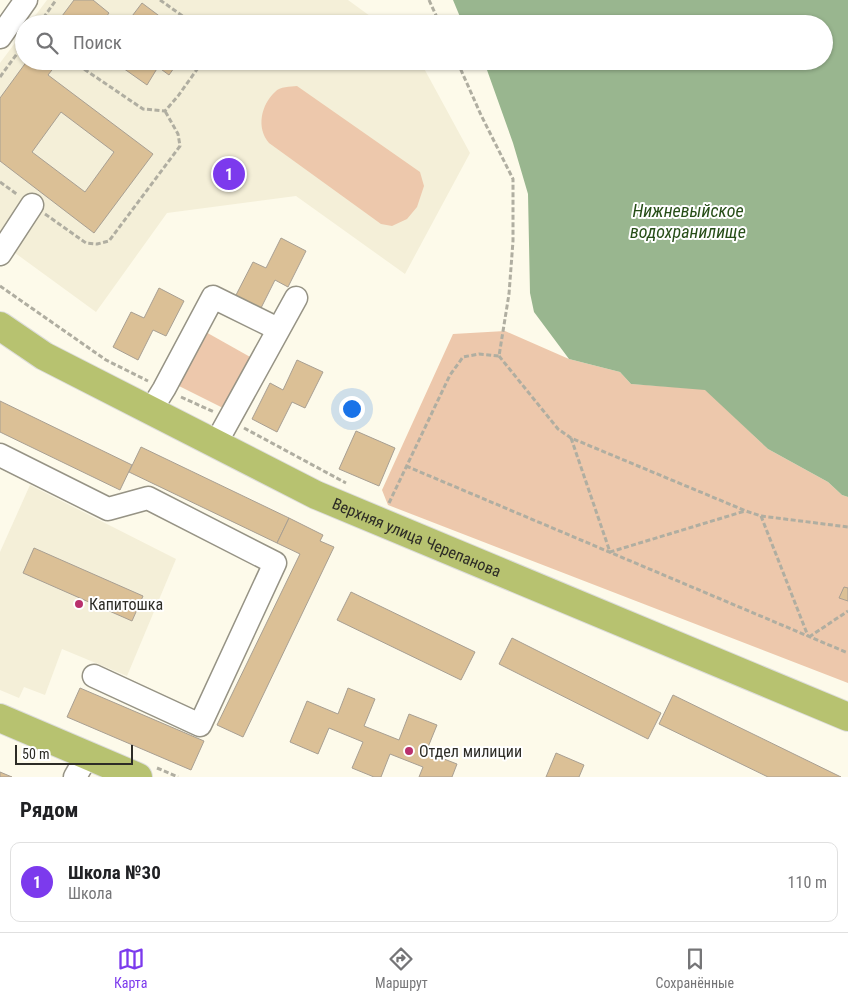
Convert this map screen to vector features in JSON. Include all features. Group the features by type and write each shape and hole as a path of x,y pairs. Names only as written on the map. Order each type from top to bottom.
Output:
{"main road":[{"name":"Верхняя улица Черепанова","path":"0,326 44,356 158,400 216,443 316,495 848,717"},
{"path":"0,718 81,766 136,777"}],"lane":[{"path":"15,15 26,0"},
{"path":"0,37 15,16"},
{"path":"0,254 32,205"},
{"path":"158,400 213,297 278,329"},
{"path":"216,443 296,298"},
{"path":"2,462 108,509 148,498 275,564 200,725 94,676"}],"path":[{"path":"45,15 56,0"},
{"path":"160,0 181,15"},
{"path":"429,0 436,15"},
{"path":"0,78 15,57"},
{"path":"85,70 143,109 165,111"},
{"path":"165,111 196,70"},
{"path":"461,70 513,179 513,241 510,285 499,356"},
{"path":"32,205 86,243 97,244 109,241 180,146 178,134 165,111"},
{"path":"0,286 106,360 158,400 230,420 352,486"},
{"path":"388,505 450,374 463,357 480,354 499,356 558,429 571,438 761,516 848,527"},
{"path":"571,438 610,552"},
{"path":"406,466 848,654"},
{"path":"610,552 746,511"},
{"path":"761,516 808,637"},
{"path":"808,637 848,611"}],"shaded area":[{"path":"47,0 348,0 369,15 36,15"},
{"path":"15,43 15,70 425,70 470,153 405,274 296,196 167,213 96,312 0,242 0,63"},
{"path":"297,86 420,172 424,186 417,207 407,219 392,226 381,224 269,143 262,131 261,124 266,103 277,90"},
{"path":"204,331 252,358 227,410 175,384"},
{"path":"505,331 569,359 620,372 631,384 705,389 768,449 828,482 842,495 848,497 848,683 388,505 382,490 453,334"},
{"name":"Капитошка","path":"30,485 176,559 127,676 62,649 45,695 24,687 19,698 0,690 0,552"}],"water":[{"name":"Нижневыйское водохранилище","path":"453,0 848,0 848,497 842,495 828,482 768,449 705,390 631,384 620,372 569,359 534,312 530,293 528,194 513,143 487,70 833,70 833,15 459,15"}],"building":[{"path":"74,0 93,0 109,13 108,15 63,15"},
{"path":"142,3 158,15 133,15"},
{"path":"20,70 52,70 48,75 153,154 94,233 0,161 0,98","holes":["61,112 114,152 85,192 32,152"]},
{"path":"126,70 156,70 147,85"},
{"path":"162,70 173,70 169,75"},
{"path":"281,238 306,251 288,287 275,280 260,310 235,297 253,262 266,268"},
{"path":"159,288 184,301 166,336 153,330 138,360 113,347 131,312 144,318"},
{"path":"297,360 323,372 305,408 292,402 277,432 252,419 270,383 283,390"},
{"path":"0,401 132,465 120,490 0,432"},
{"path":"356,431 395,448 379,486 339,469"},
{"path":"141,447 289,518 277,543 129,472"},
{"path":"289,518 323,535 320,541 334,547 243,737 217,725 300,554 277,543"},
{"path":"34,548 143,596 132,621 23,573"},
{"path":"844,587 848,588 848,601 839,598"},
{"path":"351,592 475,652 461,680 337,620"},
{"path":"512,638 661,713 648,739 499,664"},
{"path":"80,688 204,741 191,770 67,717"},
{"path":"348,688 375,699 364,726 399,740 409,714 437,725 426,752 457,764 452,777 419,777 423,767 390,754 381,777 374,777 352,768 363,742 329,728 318,754 290,742 307,701 338,714"},
{"path":"673,695 841,777 768,777 659,724"},
{"path":"556,753 584,765 579,777 546,777"},
{"path":"0,772 12,777 0,777"}],"place":[{"name":"Школа №30","path":"229,174"},
{"name":"Капитошка","path":"79,604"},
{"name":"Отдел милиции","path":"409,751"}]}
